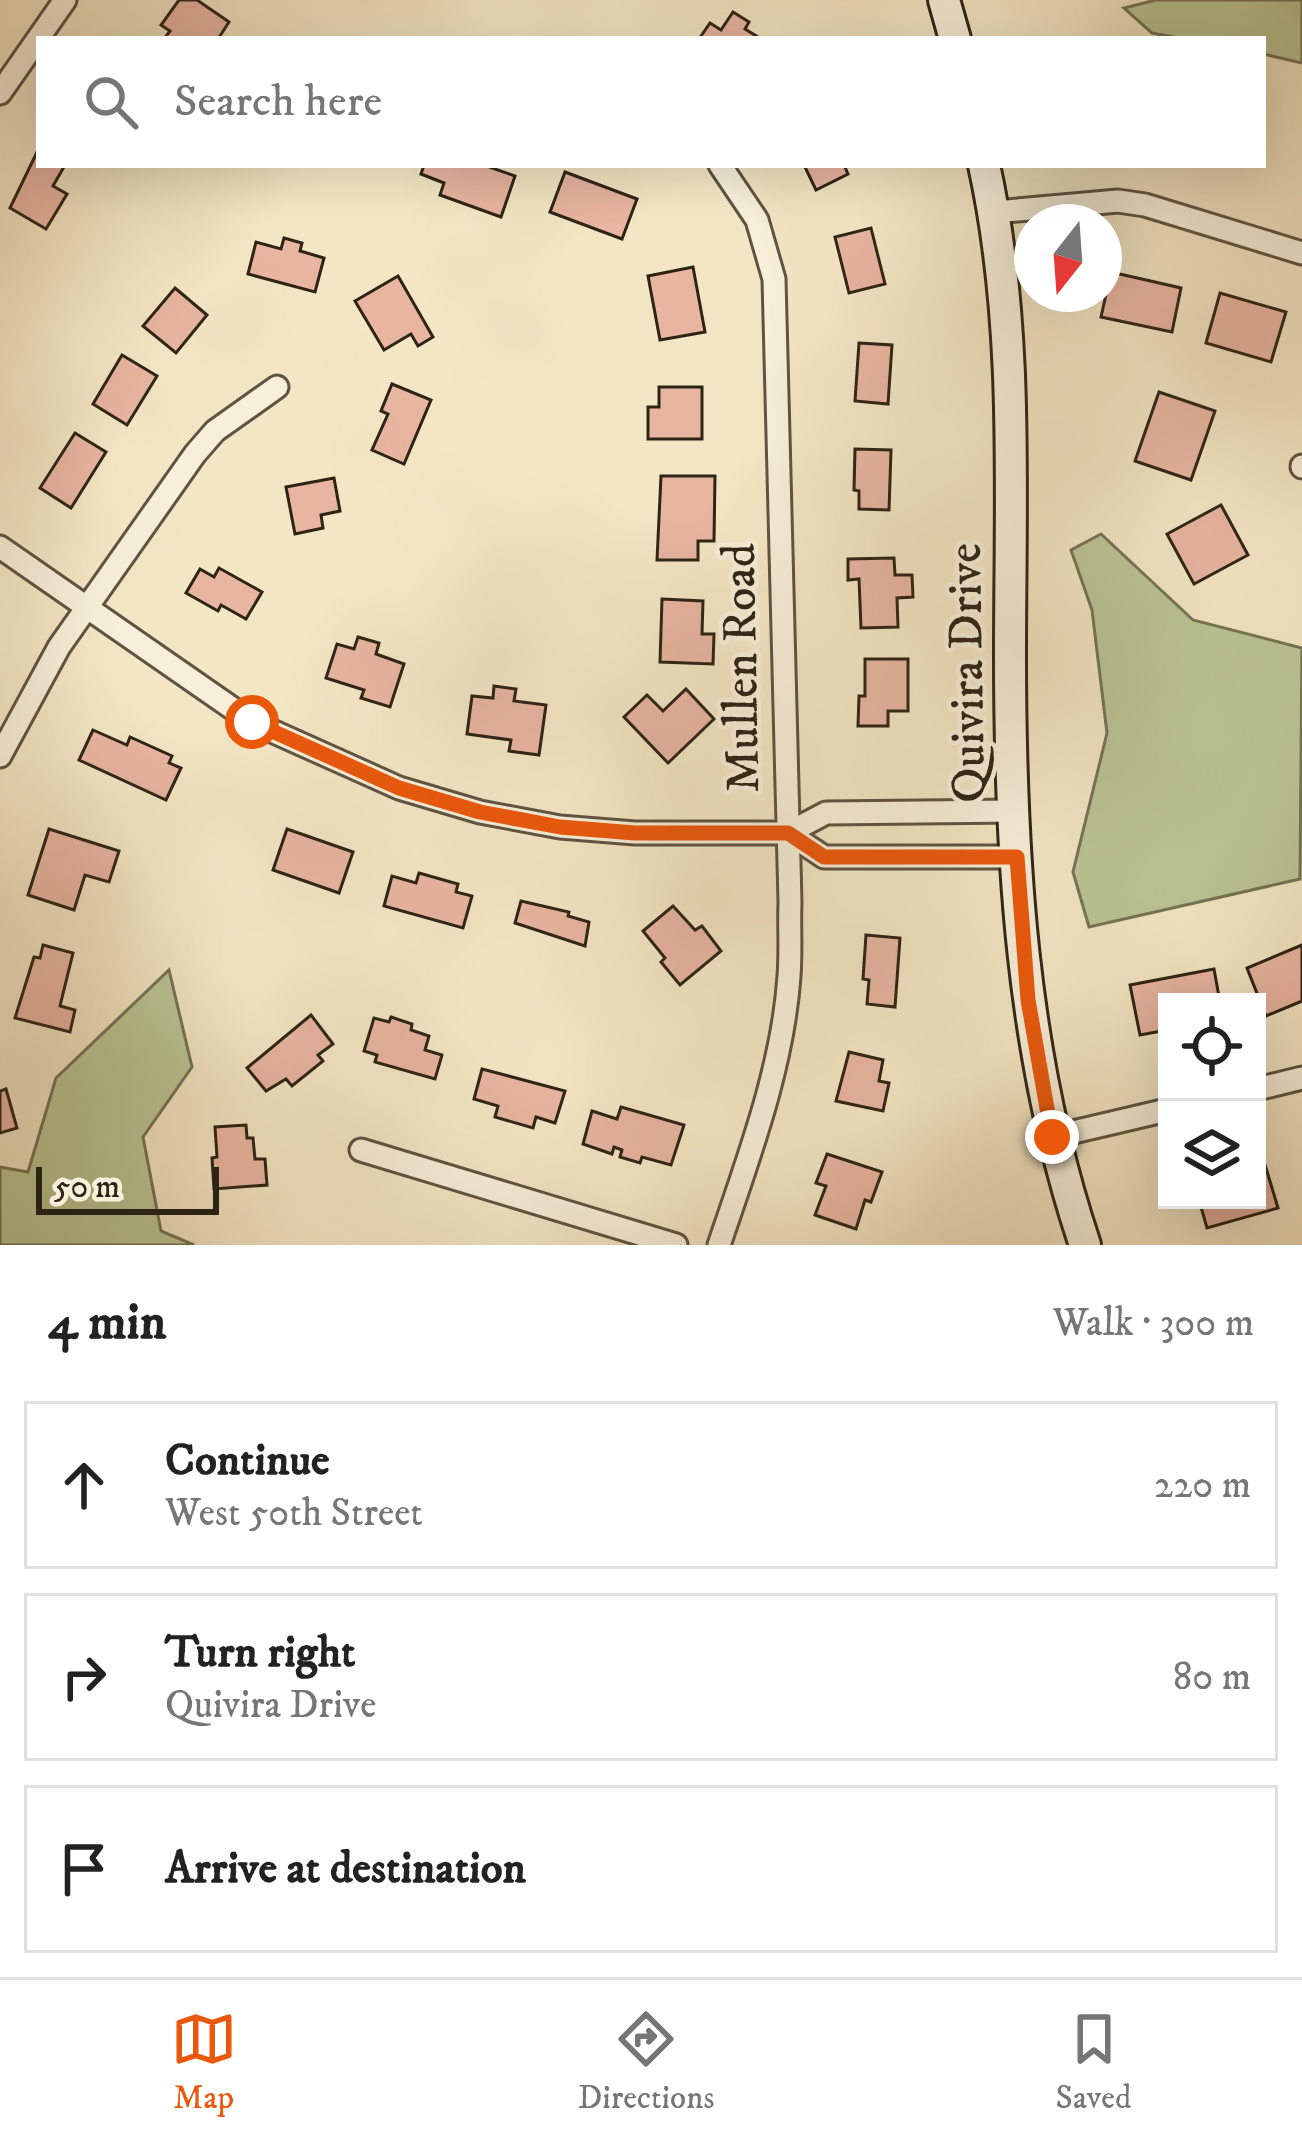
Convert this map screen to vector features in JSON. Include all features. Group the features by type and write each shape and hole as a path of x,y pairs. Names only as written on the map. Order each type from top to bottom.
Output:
{"main road":[{"path":"944,0 954,36"},
{"name":"Quivira Drive","path":"985,168 994,212 1011,420 1010,661 1028,1000 1052,1137 1085,1245"}],"street":[{"path":"40,36 65,0"},
{"path":"0,93 36,41"},
{"name":"Mullen Road","path":"719,1245 750,1153 783,1021 789,977 774,279 757,220 722,168"},
{"path":"994,212 1089,201 1131,203 1302,253"},
{"path":"0,756 40,678 215,431 277,386"},
{"path":"0,548 252,722 399,788 480,812 560,827 635,833 788,833 826,812 1015,811"},
{"path":"788,833 824,857 1017,857"},
{"path":"1266,1087 1302,1078"},
{"path":"1052,1137 1158,1112"},
{"path":"361,1150 676,1245"}],"green space":[{"path":"1156,0 1302,0 1302,63 1266,55 1266,36 1152,33 1124,8"},
{"path":"1101,534 1193,620 1302,648 1300,879 1089,927 1073,872 1107,733 1092,610 1071,550"},
{"path":"169,970 192,1067 143,1137 161,1231 194,1245 0,1245 0,1167 28,1172 56,1078"}],"building":[{"path":"179,0 197,0 229,22 220,36 166,36 170,31 161,25"},
{"path":"733,12 749,22 745,29 756,36 701,36 710,23 721,30"},
{"path":"36,154 36,168 63,168 53,186 67,194 46,229 10,208"},
{"path":"423,168 492,168 515,176 501,217 440,195 444,183 421,174"},
{"path":"805,168 845,168 848,174 816,190"},
{"path":"565,172 637,199 622,239 550,212"},
{"path":"871,228 885,284 849,293 835,237"},
{"path":"284,238 302,243 300,251 324,258 315,292 248,274 256,242 281,249"},
{"path":"693,267 705,332 660,340 648,276"},
{"path":"1122,275 1181,288 1172,332 1101,317 1102,312 1122,312"},
{"path":"398,276 433,337 418,346 411,334 384,350 355,301"},
{"path":"175,288 207,315 176,353 143,326"},
{"path":"1220,293 1286,312 1271,362 1206,343"},
{"path":"859,343 892,345 888,404 855,401"},
{"path":"122,355 157,376 127,425 93,404"},
{"path":"392,384 431,400 404,464 372,450 388,414 381,411"},
{"path":"659,387 702,387 702,439 648,439 648,407 659,407"},
{"path":"1159,392 1215,411 1191,480 1135,461"},
{"path":"75,433 106,452 71,508 40,488"},
{"path":"855,449 891,450 889,510 859,509 859,491 854,490"},
{"path":"661,476 715,476 714,541 698,541 698,560 657,560"},
{"path":"334,478 340,511 321,515 323,528 295,534 286,487"},
{"path":"1221,505 1248,555 1194,584 1167,534"},
{"path":"894,558 895,575 912,575 913,597 897,598 898,627 861,628 859,579 848,580 848,559"},
{"path":"219,568 262,592 246,619 221,605 218,611 186,593 200,569 214,577"},
{"path":"662,599 703,601 702,634 714,634 713,664 660,662"},
{"path":"358,637 379,643 376,654 404,664 390,707 361,698 364,690 326,678 337,644 354,649"},
{"path":"865,659 908,659 908,711 888,711 888,726 858,726 859,696 865,696"},
{"path":"494,686 516,689 514,701 546,705 539,755 509,751 511,740 467,734 472,696 493,698"},
{"path":"686,689 714,719 668,763 624,717 647,695 663,711"},
{"path":"93,730 127,745 130,737 172,756 169,763 181,768 166,800 79,760"},
{"path":"49,829 119,851 109,882 85,875 74,910 28,895"},
{"path":"287,829 353,852 339,893 273,870"},
{"path":"419,873 458,884 456,892 472,896 463,928 384,906 392,876 416,883"},
{"path":"521,901 569,912 568,916 589,922 585,946 515,923"},
{"path":"673,906 695,930 702,926 721,951 680,985 643,931"},
{"path":"866,935 900,938 895,1007 867,1004 869,980 863,979"},
{"path":"43,945 73,953 60,1006 75,1010 70,1032 15,1018 34,957 40,958"},
{"path":"1302,945 1302,1001 1266,1016 1266,993 1257,993 1247,968"},
{"path":"1214,969 1218,993 1158,993 1158,1032 1140,1035 1130,985"},
{"path":"311,1015 333,1044 318,1055 323,1061 292,1086 286,1079 266,1091 247,1068"},
{"path":"391,1017 429,1036 425,1050 442,1055 435,1079 375,1062 377,1055 364,1051 374,1018 389,1022"},
{"path":"849,1052 883,1060 879,1081 889,1083 883,1111 836,1101"},
{"path":"482,1069 565,1091 555,1123 536,1117 533,1128 495,1117 498,1106 474,1099"},
{"path":"6,1089 17,1128 0,1133 0,1091"},
{"path":"621,1107 684,1125 671,1165 642,1157 640,1163 620,1157 622,1150 614,1147 612,1154 583,1144 592,1111 617,1119"},
{"path":"246,1125 255,1159 265,1159 267,1185 214,1189 215,1127"},
{"path":"827,1154 882,1172 871,1202 865,1200 856,1229 815,1215 826,1186 816,1183"},
{"path":"1266,1168 1278,1208 1207,1228 1202,1209 1266,1209"}],"route":[{"path":"252,722 399,788 480,812 560,827 635,833 788,833 824,857 1017,857 1028,1000 1052,1137"}]}
